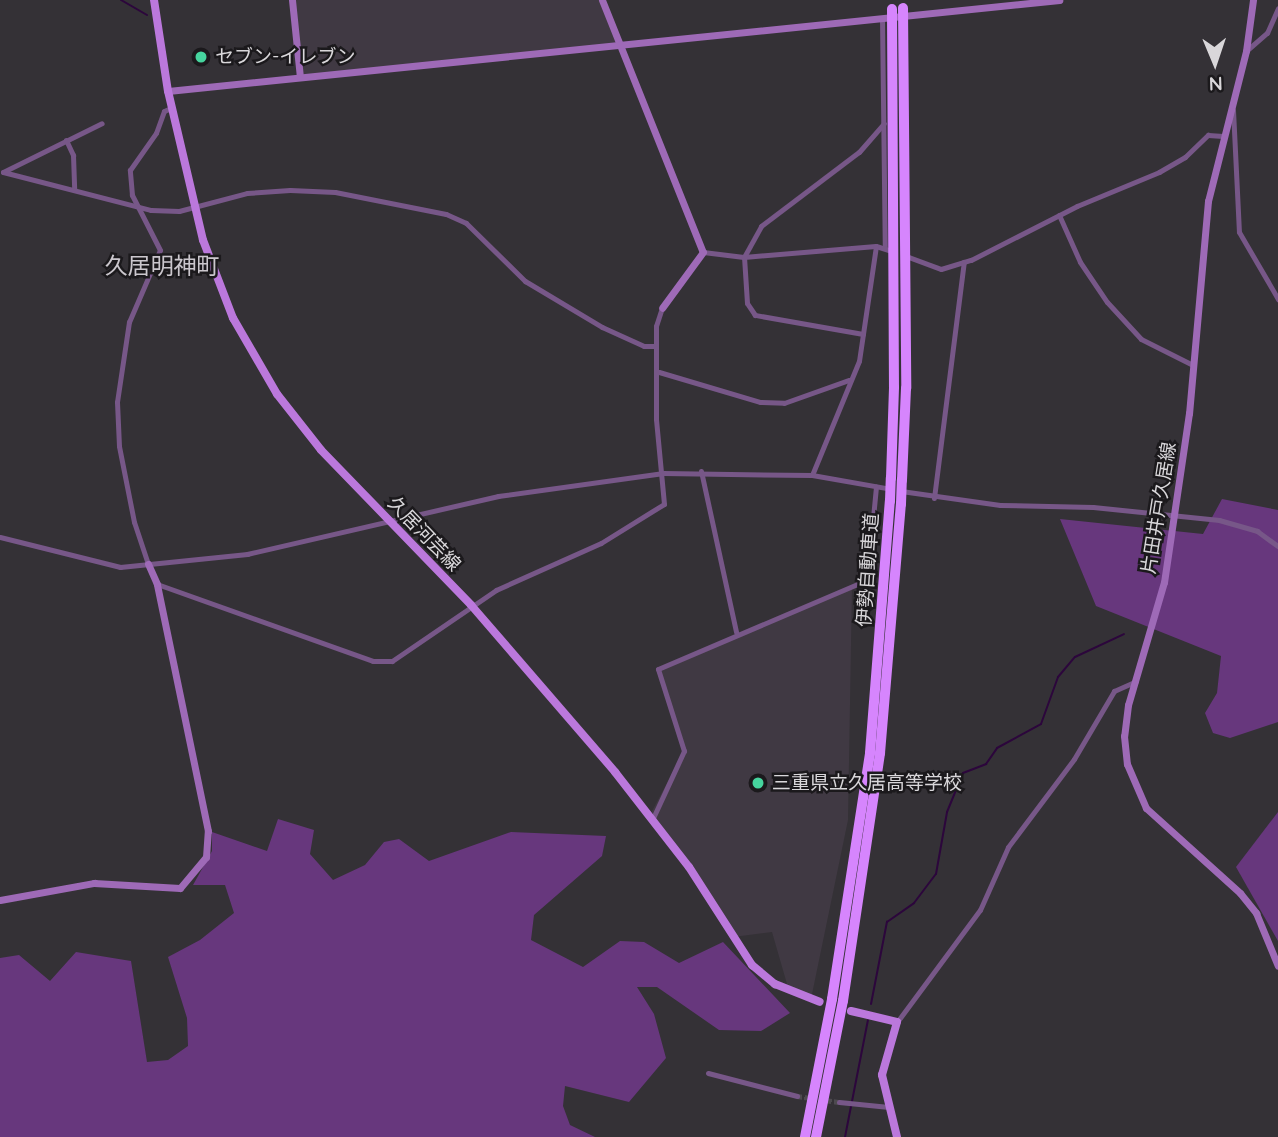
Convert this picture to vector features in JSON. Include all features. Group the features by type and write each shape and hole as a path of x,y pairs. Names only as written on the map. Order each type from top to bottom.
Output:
{"highway":[{"name":"伊勢自動車道","path":"816,1137 843,1001 880,753 901,504 897,479 900,388 897,4"},
{"name":"伊勢自動車道","path":"805,1137 832,999 870,753 890,501 897,479"}],"main road":[{"name":"久居河芸線","path":"154,0 171,108 193,206 225,300 277,394 320,450 471,605 653,818 752,965 775,984 820,1002"},
{"path":"851,1011 897,1023 884,1060 889,1107 897,1137"}],"street":[{"path":"292,0 300,76"},
{"path":"602,0 703,252"},
{"path":"168,91 1059,0"},
{"name":"片田井戸久居線","path":"1253,0 1246,51 1208,201 1193,365 1175,516 1158,607 1136,681 1124,736 1127,764 1146,808 1240,893 1256,913 1278,966"},
{"path":"1246,51 1267,33 1278,8"},
{"path":"882,18 885,248"},
{"path":"1233,103 1239,232 1278,299"},
{"path":"0,900 101,883 180,888 206,857 208,831 157,584 134,522 116,421 129,322 160,250 130,188 131,165 156,133 164,111 171,108"},
{"path":"1,171 102,123"},
{"path":"863,334 755,315 747,303 744,257 761,226 859,152 884,123"},
{"path":"703,252 744,257 876,246 941,269 964,262 1059,215 1159,172 1185,158 1208,135 1223,136"},
{"path":"66,140 74,155 74,190"},
{"path":"1,171 141,209 179,211 247,193 290,190 335,192 446,214 466,223 525,281 609,331 656,346"},
{"path":"1059,215 1080,262 1107,302 1141,339 1193,365"},
{"path":"812,475 849,380 859,362 876,246"},
{"path":"157,584 382,664 395,659 471,605 601,543 661,507 667,498 656,419 659,372 656,346 662,308 703,252"},
{"path":"934,498 964,262"},
{"path":"659,372 750,402 772,403 784,403 849,380"},
{"path":"0,537 96,564 148,564 247,554 498,496 663,473 701,471 812,475 934,498 1234,523 1257,531 1278,546"},
{"path":"701,471 736,632"},
{"path":"653,818 684,751 658,669 736,632 867,580 876,485"},
{"path":"897,1023 980,910 1008,847 1074,759 1114,691 1136,681"},
{"path":"708,1073 797,1096"},
{"path":"839,1102 889,1107"}],"shaded area":[{"path":"292,0 601,0 619,44 300,77"},
{"path":"1222,499 1278,510 1278,722 1230,738 1213,733 1205,713 1217,693 1221,656 1096,606 1060,519 1203,534"},
{"name":"三重県立久居高等学校","path":"852,586 848,820 811,999 787,984 772,932 733,937 650,815 684,751 658,669"},
{"path":"1278,812 1278,941 1236,867"},
{"path":"278,819 314,830 310,854 333,880 365,865 384,842 399,839 429,861 511,832 606,836 602,856 534,915 531,940 583,967 620,941 644,942 679,963 723,942 790,1013 761,1031 719,1030 657,987 637,987 654,1014 666,1058 629,1102 565,1086 563,1106 570,1125 595,1137 0,1137 0,958 19,955 50,981 76,952 131,961 147,1062 168,1060 188,1046 187,1018 168,957 200,940 234,913 225,885 193,885 212,851 212,832 267,851"}],"waterway":[{"path":"121,0 147,15"},
{"path":"871,1004 887,922 914,903 936,874 947,812 963,773 986,764 997,748 1041,724 1058,677 1075,657 1124,634"},
{"path":"845,1137 868,1020"}],"tunnel":[{"path":"797,1096 839,1102"}],"place":[{"name":"セブン-イレブン","path":"201,57"},
{"name":"三重県立久居高等学校","path":"758,783"}],"district":[{"name":"久居明神町","path":"162,266"}]}
